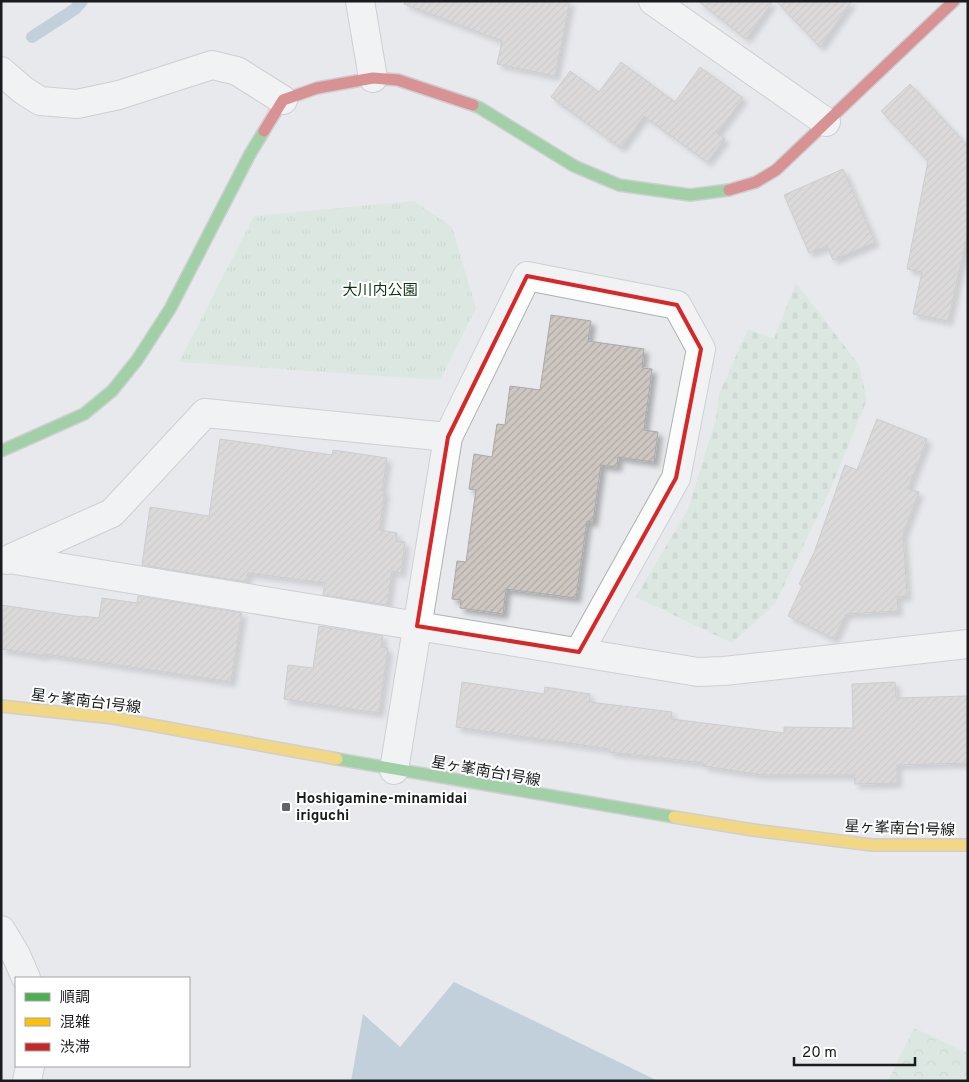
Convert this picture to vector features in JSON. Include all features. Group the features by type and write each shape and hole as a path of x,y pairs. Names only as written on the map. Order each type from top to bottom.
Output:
{"street":[{"path":"360,1 373,78"},
{"path":"653,1 826,122"},
{"path":"1,451 84,414 112,391 137,360 170,309 250,154 283,100 317,88 373,78 398,80 480,108 574,166 619,185 690,195 722,192 756,182 776,170 954,1"},
{"path":"1,71 23,90 40,100 77,104 119,95 212,65 237,71 283,100"},
{"path":"394,770 448,437 526,276 677,305 701,349 676,478 579,652"},
{"path":"5,561 112,513 205,413 448,437"},
{"path":"5,561 698,672 724,671 968,644"},
{"name":"星ヶ峯南台1号線","path":"1,706 113,718 394,770 753,830 872,844 968,846"},
{"path":"1,930 16,955 26,977"},
{"path":"27,1081 30,1067"}],"highlighted area":[{"path":"527,276 677,305 701,349 676,478 579,652 417,626 448,437"}],"green space":[{"name":"大川内公園","path":"414,201 452,227 476,308 440,380 179,362 254,216"},
{"path":"796,283 859,365 867,400 828,495 775,604 732,643 636,597 688,509 716,419 719,394 748,329 774,339"},
{"path":"914,1028 968,1053 968,1081 888,1081"}],"water":[{"path":"454,982 658,1081 351,1081 363,1014 400,1047"}],"building":[{"path":"405,1 570,1 555,76 497,64 502,41 404,4"},
{"path":"698,1 773,1 746,39"},
{"path":"776,1 852,1 820,47"},
{"path":"621,62 675,102 700,67 743,98 717,133 725,139 707,162 644,116 621,148 551,97 570,71 599,92"},
{"path":"910,84 968,146 968,232 948,321 913,314 922,272 907,269 928,161 881,111"},
{"path":"843,169 875,242 833,260 827,246 809,253 784,195"},
{"path":"551,315 591,321 588,341 644,349 642,368 652,369 644,430 658,432 654,462 618,457 617,467 601,465 593,522 587,521 576,598 506,589 503,614 460,608 461,600 452,599 457,561 466,562 476,490 469,489 474,454 492,457 497,424 505,425 510,386 540,390"},
{"path":"877,419 927,439 908,489 919,492 903,534 907,596 897,597 898,611 846,614 834,639 788,616 802,586 799,584 814,553 845,465 857,470"},
{"path":"220,439 332,455 333,450 387,458 382,491 385,491 379,530 397,533 396,541 405,542 401,573 392,571 387,605 323,595 325,583 248,573 246,582 142,565 150,507 209,516"},
{"path":"138,596 242,613 231,682 1,649 1,605 99,618 102,598 137,603"},
{"path":"319,626 383,636 381,647 388,648 379,713 284,699 288,665 313,668"},
{"path":"462,682 544,694 545,687 590,694 589,702 672,712 671,719 784,733 784,727 853,728 852,684 895,682 896,698 968,696 968,763 897,765 897,783 855,784 854,775 762,775 703,766 704,763 609,752 610,749 456,727"}],"waterway":[{"path":"32,37 75,9 82,1"}],"traffic: fast":[{"path":"473,105 574,166 619,185 690,195 729,190"},
{"path":"1,451 84,414 112,391 137,360 170,309 250,154 264,131"},
{"path":"337,759 674,817"}],"traffic: slow":[{"path":"1,706 113,718 337,759"},
{"path":"674,817 753,830 872,845 968,845"}],"traffic: jam":[{"path":"729,190 756,182 776,170 954,1"},
{"path":"264,131 283,100 317,88 373,78 398,80 473,105"}],"place":[{"name":"Hoshigamine-minamidai iriguchi","path":"286,807"}]}
